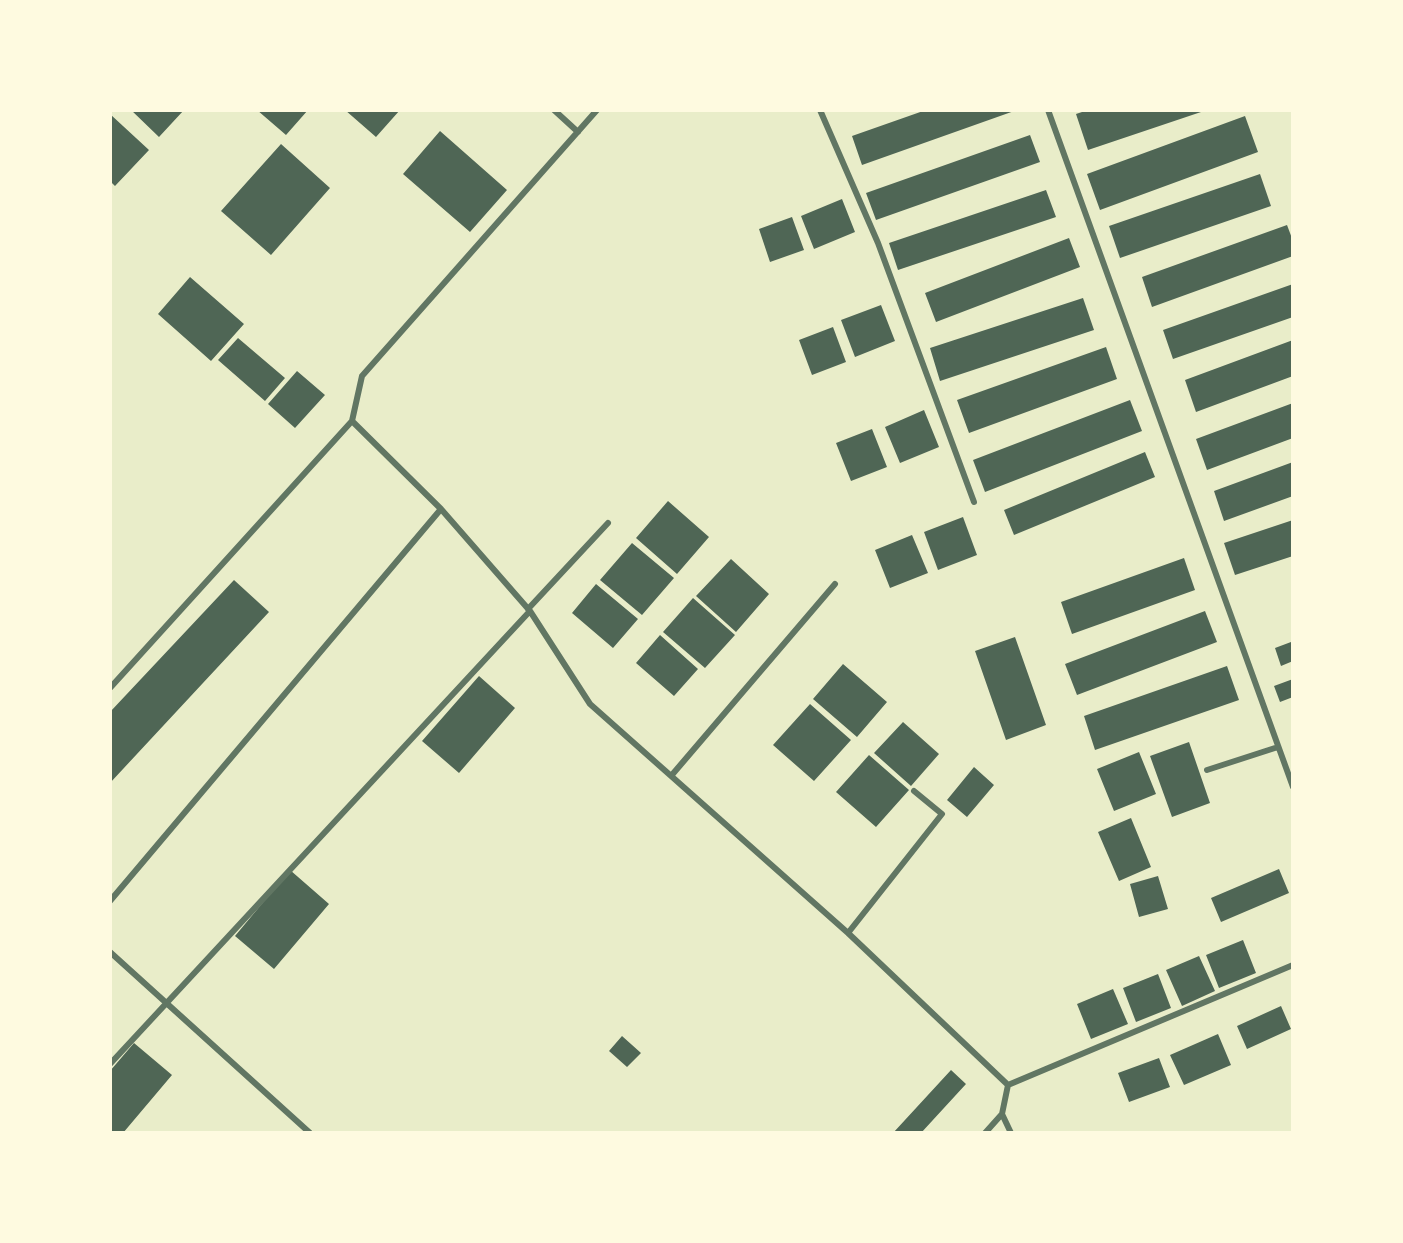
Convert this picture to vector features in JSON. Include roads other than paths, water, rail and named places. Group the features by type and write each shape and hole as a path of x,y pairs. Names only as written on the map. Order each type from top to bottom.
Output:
{"lane":[{"path":"554,110 578,132"},
{"path":"110,688 352,421 362,376 597,110"},
{"path":"820,110 878,243 974,502"},
{"path":"1048,110 1293,787"},
{"path":"352,421 441,509 529,610 590,704 848,933 1008,1085"},
{"path":"110,901 441,509"},
{"path":"110,1064 608,523"},
{"path":"671,776 835,584"},
{"path":"1207,770 1278,747"},
{"path":"848,933 942,814 914,791"},
{"path":"110,952 310,1133"},
{"path":"1008,1085 1293,965"},
{"path":"985,1133 1002,1114 1008,1085"},
{"path":"1002,1114 1011,1133"}]}
